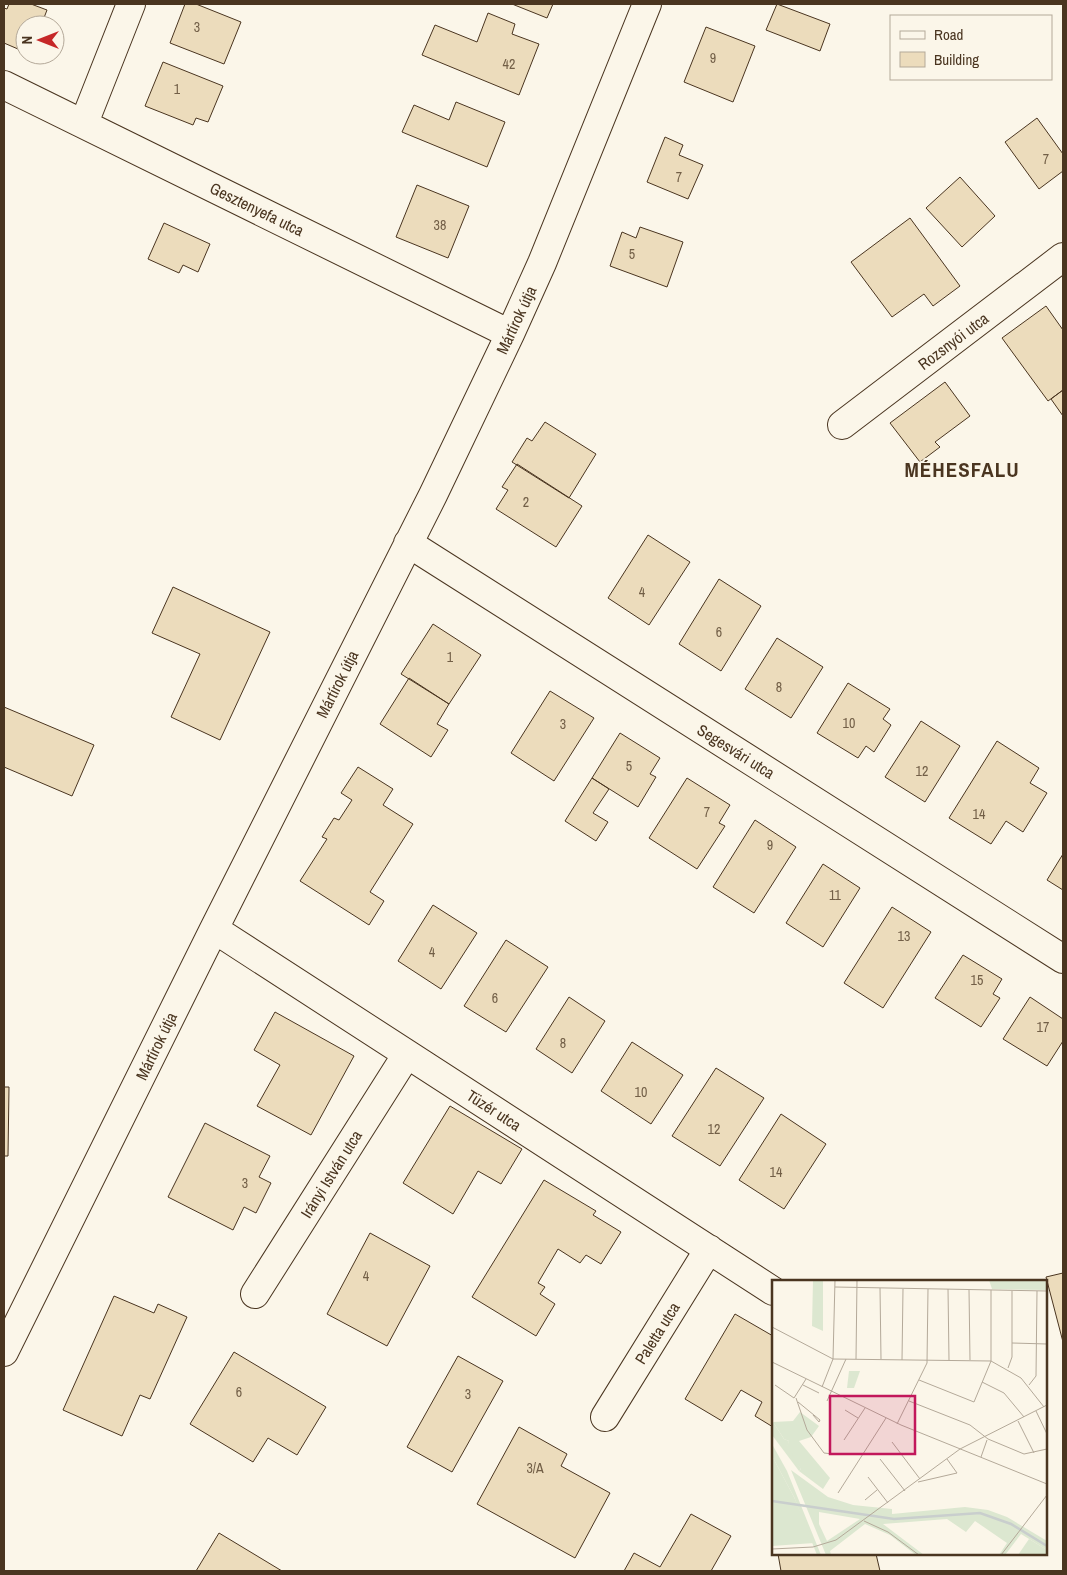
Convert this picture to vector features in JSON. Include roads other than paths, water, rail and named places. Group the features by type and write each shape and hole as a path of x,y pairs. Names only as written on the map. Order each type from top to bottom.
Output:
{"street":[{"path":"84,124 131,4"},
{"name":"Mártírok útja","path":"4,1352 437,486 510,334 542,263 647,4"},
{"name":"Gesztenyefa utca","path":"4,85 510,334"},
{"name":"Rozsnyói utca","path":"842,424 1063,258"},
{"name":"Segesvári utca","path":"408,543 1063,960"},
{"name":"Tüzér utca","path":"214,929 772,1290"},
{"name":"Irányi István utca","path":"256,1294 408,1054"},
{"name":"Paletta utca","path":"605,1417 709,1249"}],"district":[{"name":"MÉHESFALU","path":"962,469"}]}
